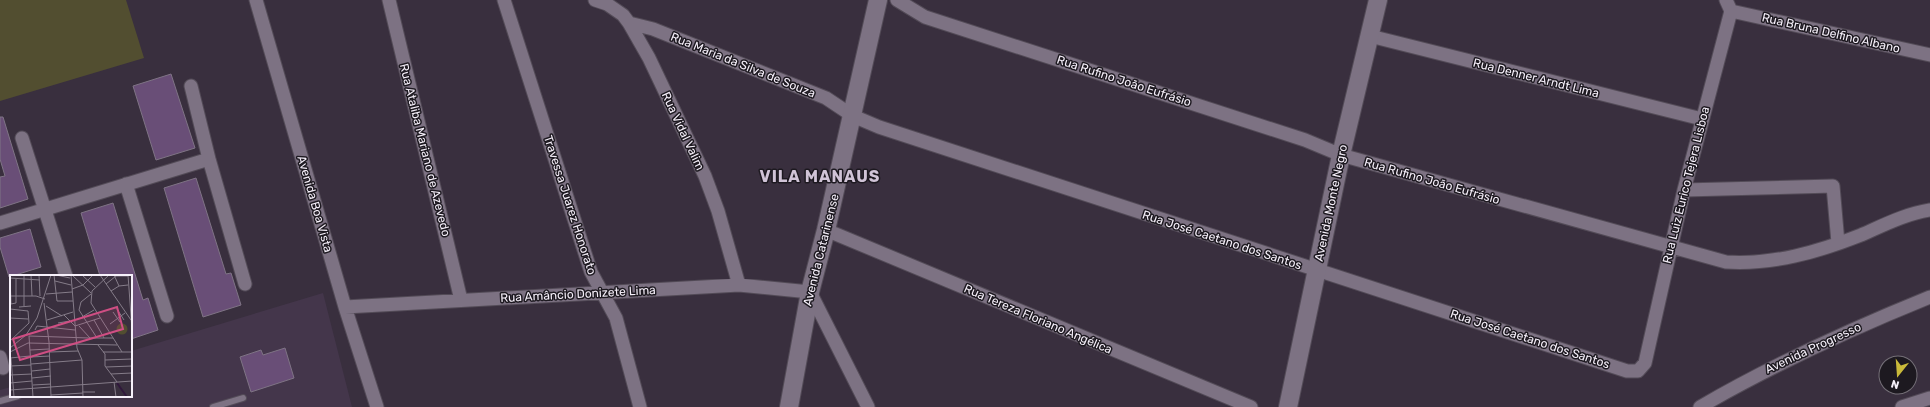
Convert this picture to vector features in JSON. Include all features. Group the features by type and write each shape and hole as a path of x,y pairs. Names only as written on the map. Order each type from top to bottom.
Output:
{"street":[{"name":"Avenida Boa Vista","path":"256,0 345,307 377,407"},
{"name":"Rua Ataliba Mariano de Azevedo","path":"389,0 461,300"},
{"name":"Travessa Juarez Honorato","path":"504,0 591,272 616,318 640,407"},
{"name":"Rua Vidal Valim","path":"595,0 616,9 629,23 649,58 704,176 718,211 739,285"},
{"name":"Avenida Catarinense","path":"789,407 810,292 853,116 878,0"},
{"name":"Rua Rufino João Eufrásio","path":"897,0 925,17 1306,140 1341,155 1708,258 1739,263 1772,260 1838,243 1896,218 1930,210"},
{"name":"Avenida Monte Negro","path":"1288,407 1341,155 1378,0"},
{"name":"Rua Bruna Delfino Albano","path":"1728,6 1930,55"},
{"name":"Rua Luiz Eurico Tejera Lisboa","path":"1638,371 1645,363 1670,247 1728,6"},
{"name":"Rua Maria da Silva de Souza","path":"629,23 653,29 826,98 853,116"},
{"name":"Rua Denner Arndt Lima","path":"1370,36 1702,119"},
{"path":"191,86 209,159 245,284"},
{"name":"Rua José Caetano dos Santos","path":"853,116 887,130 1317,271 1627,371 1638,371"},
{"path":"22,138 66,275"},
{"path":"0,223 209,159"},
{"path":"126,184 167,316"},
{"path":"1684,190 1834,186 1838,243"},
{"name":"Rua Tereza Floriano Angélica","path":"826,230 1251,407"},
{"name":"Rua Amâncio Donizete Lima","path":"345,307 739,285 810,292"},
{"path":"810,292 868,407"},
{"name":"Avenida Progresso","path":"1700,407 1777,364 1824,342 1930,297"},
{"path":"1902,407 1930,398"}],"lane":[{"path":"0,401 14,397"},
{"path":"213,407 243,398"}],"shaded area":[{"path":"0,0 126,0 144,58 0,101"},
{"path":"323,293 352,407 0,407 0,390 10,387 10,397 132,397 132,351"}],"building":[{"path":"171,74 195,148 156,160 133,86"},
{"path":"0,117 3,117 28,199 0,208 0,177 5,176 0,159"},
{"path":"196,178 226,274 231,273 241,305 203,317 164,188"},
{"path":"113,203 143,300 148,298 158,330 132,339 132,275 100,275 81,213"},
{"path":"30,229 41,267 15,275 10,275 9,277 0,247 0,238"},
{"path":"285,348 294,378 251,392 240,357 261,350 263,355"}],"district":[{"name":"VILA MANAUS","path":"820,176"}]}
